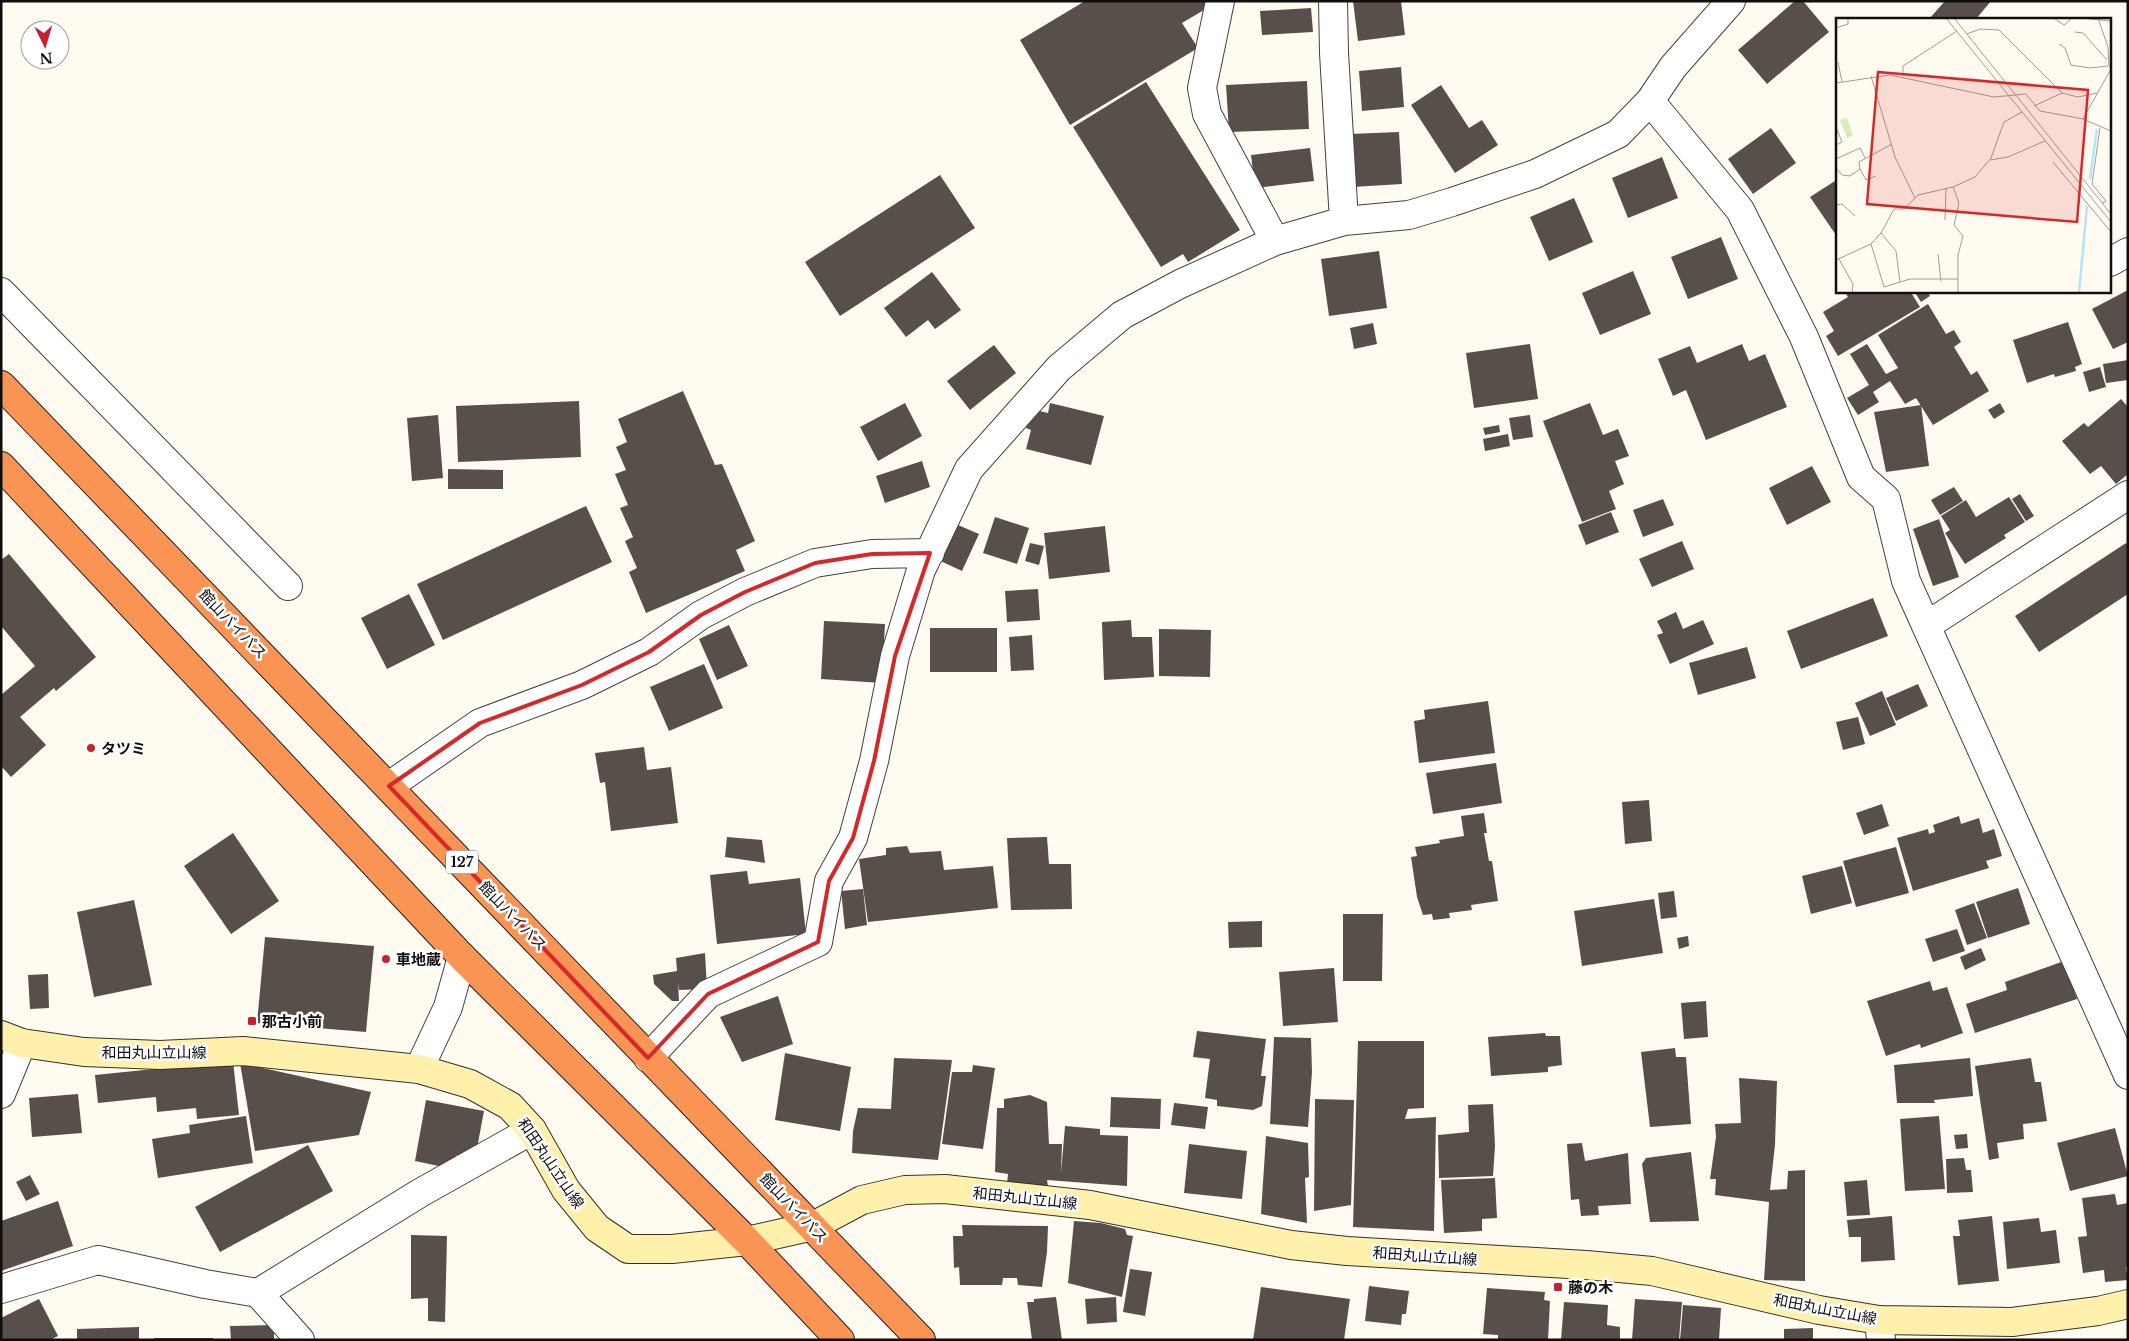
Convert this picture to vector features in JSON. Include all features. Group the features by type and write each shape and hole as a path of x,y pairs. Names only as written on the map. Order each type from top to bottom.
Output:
{"highway":[{"name":"館山バイパス","path":"1,385 921,1340"},
{"path":"1,466 462,957 747,1241 840,1340"}],"main road":[{"name":"和田丸山立山線","path":"12,1039 84,1052 160,1056 243,1051 419,1069 470,1084 510,1106 532,1130 566,1190 597,1228 628,1249 672,1248 747,1241 813,1226 862,1200 905,1190 945,1189 1090,1205 1291,1245 1347,1252 1586,1265 1652,1271 1819,1310 1880,1330 2012,1322 2098,1311 2128,1304"}],"street":[{"path":"1220,1 1202,88 1207,114 1275,241"},
{"path":"1333,1 1334,53 1344,221"},
{"path":"648,1058 708,994 818,942 829,881 853,838 874,761 895,656 921,570 969,469 1059,368 1122,315 1180,284 1275,241 1344,221 1409,215 1535,174 1618,134 1650,101 1673,67 1731,1"},
{"path":"1650,101 1740,210 1804,337 1860,477 1886,499 1906,581 2128,1075"},
{"path":"2112,261 2128,252"},
{"path":"1,292 288,586"},
{"path":"1926,626 2128,495"},
{"path":"389,786 480,723 582,685 615,669 649,652 700,615 745,592 815,563 872,554 930,553"},
{"path":"419,1069 448,1007 462,957"},
{"path":"1,1094 12,1039"},
{"path":"258,1293 420,1192 532,1130"},
{"path":"1,1289 98,1260 205,1284 258,1293 300,1340"}],"highlighted area":[{"path":"930,553 895,656 874,761 853,838 829,881 818,942 708,994 648,1058 389,786 480,723 582,685 649,652 701,615 745,592 815,563 872,554"}],"building":[{"path":"1085,1 1205,1 1209,7 1182,23 1198,48 1070,125 1020,40"},
{"path":"1353,1 1401,1 1405,35 1358,41"},
{"path":"1795,1 1803,1 1829,32 1767,84 1738,50"},
{"path":"1945,1 1991,1 1977,18 1930,18"},
{"path":"1311,8 1313,32 1262,35 1260,11"},
{"path":"1401,67 1404,107 1362,111 1359,71"},
{"path":"1307,81 1309,129 1229,132 1226,85"},
{"path":"1146,82 1240,230 1188,262 1183,254 1161,267 1073,127"},
{"path":"1441,85 1469,128 1482,120 1498,145 1455,173 1411,105"},
{"path":"1771,128 1796,163 1753,194 1728,159"},
{"path":"1399,132 1402,184 1352,187 1349,134"},
{"path":"1310,148 1314,181 1255,188 1251,155"},
{"path":"1662,157 1678,198 1628,218 1612,178"},
{"path":"940,175 975,228 840,316 805,262"},
{"path":"1836,180 1836,235 1810,197"},
{"path":"1574,198 1593,242 1549,261 1530,217"},
{"path":"1721,237 1738,279 1688,299 1671,257"},
{"path":"1379,251 1387,308 1329,316 1321,259"},
{"path":"1633,271 1651,314 1600,335 1582,293"},
{"path":"932,272 961,310 935,329 928,320 906,337 884,308"},
{"path":"2128,290 2128,342 2113,349 2092,309"},
{"path":"1845,292 1911,292 1920,307 1838,356 1826,336 1834,331 1823,312 1848,297"},
{"path":"1915,292 1928,292 1930,296 1921,302"},
{"path":"1928,304 1946,334 1954,330 1961,342 1954,347 1971,375 1977,371 1989,391 1933,425 1916,398 1905,404 1890,381 1873,392 1879,402 1858,415 1847,398 1869,385 1850,354 1867,344 1886,374 1898,368 1878,335"},
{"path":"2068,322 2082,364 2075,367 2076,371 2055,377 2054,374 2027,383 2013,340"},
{"path":"1373,323 1377,344 1354,349 1350,328"},
{"path":"1530,344 1538,399 1474,408 1466,353"},
{"path":"1742,344 1749,361 1765,354 1787,407 1706,440 1686,390 1673,396 1658,359 1690,346 1697,363"},
{"path":"994,345 1016,373 970,410 947,381"},
{"path":"2128,360 2128,380 2106,383 2103,364"},
{"path":"2100,367 2106,387 2089,392 2083,372"},
{"path":"683,391 715,465 722,464 755,541 736,550 745,571 646,613 629,572 637,568 625,541 633,537 620,508 628,505 615,474 626,470 616,447 627,442 618,419"},
{"path":"2121,399 2128,407 2128,474 2116,484 2101,466 2090,474 2062,441 2084,423 2088,427"},
{"path":"579,401 581,457 458,462 456,406"},
{"path":"905,403 922,436 878,461 860,427"},
{"path":"1050,403 1104,416 1091,465 1026,449 1031,430 1026,428 1031,409 1048,413"},
{"path":"1590,403 1603,435 1618,429 1629,456 1615,461 1624,484 1609,491 1616,509 1582,522 1543,421"},
{"path":"2000,403 2005,412 1994,419 1988,410"},
{"path":"1921,405 1929,466 1886,472 1874,412"},
{"path":"438,415 443,478 412,481 407,418"},
{"path":"1530,415 1533,437 1513,440 1509,418"},
{"path":"1499,425 1500,432 1485,435 1483,428"},
{"path":"1508,434 1510,446 1485,451 1483,439"},
{"path":"922,461 930,487 885,503 876,476"},
{"path":"1812,466 1831,502 1787,525 1769,488"},
{"path":"448,469 503,470 503,489 448,489"},
{"path":"1954,487 1963,501 1940,515 1931,500"},
{"path":"2020,494 2034,516 2026,521 2012,499"},
{"path":"2009,497 2025,522 2004,535 2006,538 1965,564 1945,533 1950,530 1941,516 1966,500 1976,517"},
{"path":"1663,499 1674,525 1643,537 1633,510"},
{"path":"586,506 612,562 443,640 417,584"},
{"path":"1611,512 1619,532 1586,545 1578,525"},
{"path":"995,517 1029,528 1017,564 983,553"},
{"path":"1939,519 1959,577 1933,586 1913,529"},
{"path":"951,522 979,534 962,571 934,558"},
{"path":"1105,526 1110,572 1049,579 1044,533"},
{"path":"1682,541 1694,569 1652,587 1639,559"},
{"path":"1030,543 1044,546 1039,565 1025,561"},
{"path":"2126,543 2128,546 2128,594 2039,652 2015,616"},
{"path":"9,554 96,657 56,691 54,688 20,717 46,745 11,777 1,766 1,695 35,666 1,626 1,560"},
{"path":"1038,589 1040,620 1007,622 1005,591"},
{"path":"409,594 435,645 387,669 361,618"},
{"path":"1873,598 1888,636 1801,669 1787,631"},
{"path":"1676,612 1683,629 1703,620 1714,644 1670,664 1657,635 1663,633 1657,621"},
{"path":"1131,620 1132,637 1152,637 1154,677 1104,680 1102,622"},
{"path":"824,621 885,624 882,683 821,679"},
{"path":"729,625 748,666 717,680 699,639"},
{"path":"930,628 997,628 997,672 930,672"},
{"path":"1159,629 1211,630 1210,677 1159,676"},
{"path":"1032,635 1034,670 1011,671 1009,637"},
{"path":"1747,647 1756,678 1698,695 1689,663"},
{"path":"704,664 723,708 669,731 650,687"},
{"path":"1918,684 1928,706 1896,721 1886,698"},
{"path":"1882,691 1896,725 1870,736 1855,703"},
{"path":"1488,701 1495,753 1419,763 1414,721 1425,719 1424,710"},
{"path":"1858,717 1865,744 1843,750 1836,722"},
{"path":"644,747 647,770 671,767 678,823 611,831 605,782 600,783 595,753"},
{"path":"1496,763 1502,803 1433,814 1426,773"},
{"path":"1649,800 1652,841 1625,844 1622,802"},
{"path":"1882,804 1889,826 1864,835 1856,813"},
{"path":"1484,813 1487,833 1484,833 1489,861 1492,861 1498,901 1471,905 1472,910 1449,913 1450,918 1433,920 1432,914 1423,915 1417,897 1411,857 1417,856 1415,847 1440,843 1439,840 1464,836 1461,816"},
{"path":"1959,816 1961,824 1979,818 1983,833 1994,829 2002,856 1986,861 1989,868 1913,891 1897,838 1928,829 1929,834 1935,832 1933,825"},
{"path":"233,833 279,901 231,934 184,866"},
{"path":"727,837 762,840 765,863 725,857"},
{"path":"1047,837 1049,864 1071,864 1072,909 1011,910 1007,838"},
{"path":"907,846 910,853 941,851 944,870 993,866 998,908 868,922 859,859 886,855 886,848"},
{"path":"1896,847 1909,893 1856,907 1843,861"},
{"path":"1842,866 1852,903 1811,914 1802,876"},
{"path":"747,871 749,884 800,878 806,934 717,944 710,875"},
{"path":"2018,888 2030,924 1988,938 1976,902"},
{"path":"863,889 867,925 845,929 841,891"},
{"path":"1674,891 1677,917 1661,919 1658,893"},
{"path":"1654,899 1663,953 1582,966 1574,911"},
{"path":"134,900 152,985 94,997 77,912"},
{"path":"1974,903 1987,938 1967,945 1955,910"},
{"path":"1343,914 1383,914 1382,981 1343,981"},
{"path":"1262,921 1262,947 1229,948 1228,922"},
{"path":"1957,929 1965,951 1933,962 1925,939"},
{"path":"1688,936 1689,946 1679,949 1677,938"},
{"path":"265,937 374,946 366,1032 257,1023"},
{"path":"1981,948 1986,960 1965,970 1960,957"},
{"path":"705,953 707,989 679,990 678,983 679,1001 672,1001 654,984 653,975 677,971 676,958"},
{"path":"2064,961 2077,999 1975,1033 1966,1004 2007,990 2005,982"},
{"path":"1334,968 1338,1022 1283,1026 1279,972"},
{"path":"48,974 49,1008 30,1009 28,975"},
{"path":"1930,981 1933,991 1947,987 1963,1033 1921,1048 1920,1044 1886,1056 1867,1001"},
{"path":"778,996 793,1044 742,1062 720,1017"},
{"path":"1706,1001 1708,1037 1684,1039 1681,1003"},
{"path":"1197,1031 1266,1039 1261,1076 1266,1076 1262,1106 1253,1110 1217,1106 1217,1100 1205,1098 1210,1059 1193,1057"},
{"path":"1545,1033 1546,1036 1560,1036 1562,1065 1548,1067 1548,1072 1491,1076 1488,1037"},
{"path":"1274,1037 1311,1038 1312,1072 1308,1127 1270,1124"},
{"path":"1358,1041 1424,1041 1424,1108 1408,1109 1405,1119 1436,1117 1434,1231 1353,1227"},
{"path":"1675,1048 1676,1057 1686,1057 1691,1124 1650,1127 1641,1052"},
{"path":"785,1053 851,1067 840,1131 775,1120"},
{"path":"894,1058 952,1060 938,1160 852,1153 853,1131 858,1108 891,1109"},
{"path":"1970,1058 1973,1096 1934,1100 1935,1103 1897,1103 1894,1065"},
{"path":"2031,1058 2035,1082 2041,1082 2047,1121 2023,1124 2024,1139 1997,1143 1999,1158 1989,1160 1975,1066"},
{"path":"233,1061 239,1115 197,1119 196,1108 157,1112 156,1097 98,1103 95,1075"},
{"path":"240,1063 371,1092 359,1135 255,1151"},
{"path":"973,1065 995,1068 983,1149 942,1144 952,1072 972,1072"},
{"path":"1739,1078 1777,1081 1775,1145 1770,1190 1787,1189 1788,1171 1805,1170 1805,1281 1764,1280 1769,1202 1715,1195 1716,1179 1710,1179 1716,1137 1715,1124 1741,1123"},
{"path":"78,1094 82,1133 32,1137 29,1098"},
{"path":"1030,1095 1047,1102 1049,1144 1062,1144 1061,1173 1065,1126 1100,1129 1100,1135 1128,1136 1127,1186 1047,1180 1048,1186 1007,1184 1008,1174 995,1172 997,1108 1004,1108 1004,1099"},
{"path":"1111,1097 1161,1099 1160,1129 1110,1127"},
{"path":"1315,1099 1354,1100 1351,1205 1314,1211"},
{"path":"426,1100 484,1111 475,1159 456,1155 453,1169 415,1161"},
{"path":"1174,1103 1208,1107 1205,1129 1171,1125"},
{"path":"1493,1104 1495,1146 1493,1176 1439,1178 1438,1135 1469,1132 1468,1105"},
{"path":"246,1116 253,1163 158,1178 152,1139 190,1133 189,1125"},
{"path":"1939,1116 1945,1189 1905,1191 1900,1119"},
{"path":"2115,1128 2128,1176 2070,1191 2057,1143"},
{"path":"1967,1134 1968,1148 1956,1149 1954,1135"},
{"path":"1266,1136 1308,1143 1309,1177 1305,1178 1307,1223 1261,1214"},
{"path":"1582,1143 1585,1161 1628,1153 1631,1204 1598,1206 1599,1215 1581,1216 1579,1199 1571,1200 1567,1144"},
{"path":"1189,1144 1247,1151 1242,1199 1184,1193"},
{"path":"308,1145 333,1191 220,1252 195,1207"},
{"path":"1691,1152 1699,1221 1650,1222 1642,1164 1646,1158"},
{"path":"1964,1158 1966,1170 1971,1170 1973,1192 1947,1193 1946,1159"},
{"path":"30,1175 40,1194 26,1201 16,1182"},
{"path":"1495,1178 1497,1218 1482,1219 1482,1231 1444,1233 1441,1180"},
{"path":"1867,1180 1870,1215 1847,1216 1844,1182"},
{"path":"2115,1194 2117,1205 2128,1203 2128,1267 2126,1267 2128,1280 2105,1282 2104,1270 2083,1273 2078,1237 2087,1236 2082,1198"},
{"path":"58,1201 73,1246 1,1271 1,1221"},
{"path":"1892,1216 1895,1260 1861,1262 1861,1237 1849,1237 1847,1220"},
{"path":"1992,1216 1999,1281 1958,1285 1953,1236 1960,1236 1958,1220"},
{"path":"2039,1218 2041,1232 2056,1230 2060,1263 2007,1269 2003,1222"},
{"path":"1074,1221 1101,1223 1125,1229 1127,1235 1133,1236 1122,1297 1068,1283"},
{"path":"962,1225 1048,1226 1047,1252 1042,1287 1018,1285 1017,1278 1003,1278 1002,1285 960,1285 959,1267 954,1268 953,1236 963,1236"},
{"path":"411,1235 447,1236 445,1322 428,1321 428,1298 411,1299"},
{"path":"1130,1269 1152,1272 1145,1316 1123,1312"},
{"path":"1369,1286 1409,1291 1406,1314 1402,1314 1401,1325 1365,1321"},
{"path":"1261,1287 1350,1299 1344,1340 1253,1340"},
{"path":"1487,1288 1545,1292 1544,1300 1550,1301 1548,1340 1498,1340 1498,1335 1483,1334"},
{"path":"1056,1297 1062,1340 1032,1340 1027,1302 1034,1302 1034,1299"},
{"path":"1116,1297 1117,1322 1087,1324 1085,1299"},
{"path":"39,1299 58,1336 50,1340 1,1340 1,1318"},
{"path":"1635,1299 1682,1302 1679,1340 1632,1340"},
{"path":"1564,1302 1608,1305 1607,1325 1620,1327 1620,1340 1561,1340"},
{"path":"1683,1305 1721,1308 1719,1340 1680,1340"},
{"path":"274,1325 274,1340 231,1340 230,1326"},
{"path":"139,1327 139,1340 77,1340 77,1329"},
{"path":"1813,1328 1813,1340 1784,1340 1784,1329"},
{"path":"154,1338 213,1338 213,1340 154,1340"}],"place":[{"name":"タツミ","path":"91,748"},
{"name":"車地蔵","path":"386,959"},
{"name":"那古小前","path":"252,1021"},
{"name":"藤の木","path":"1558,1287"}]}
